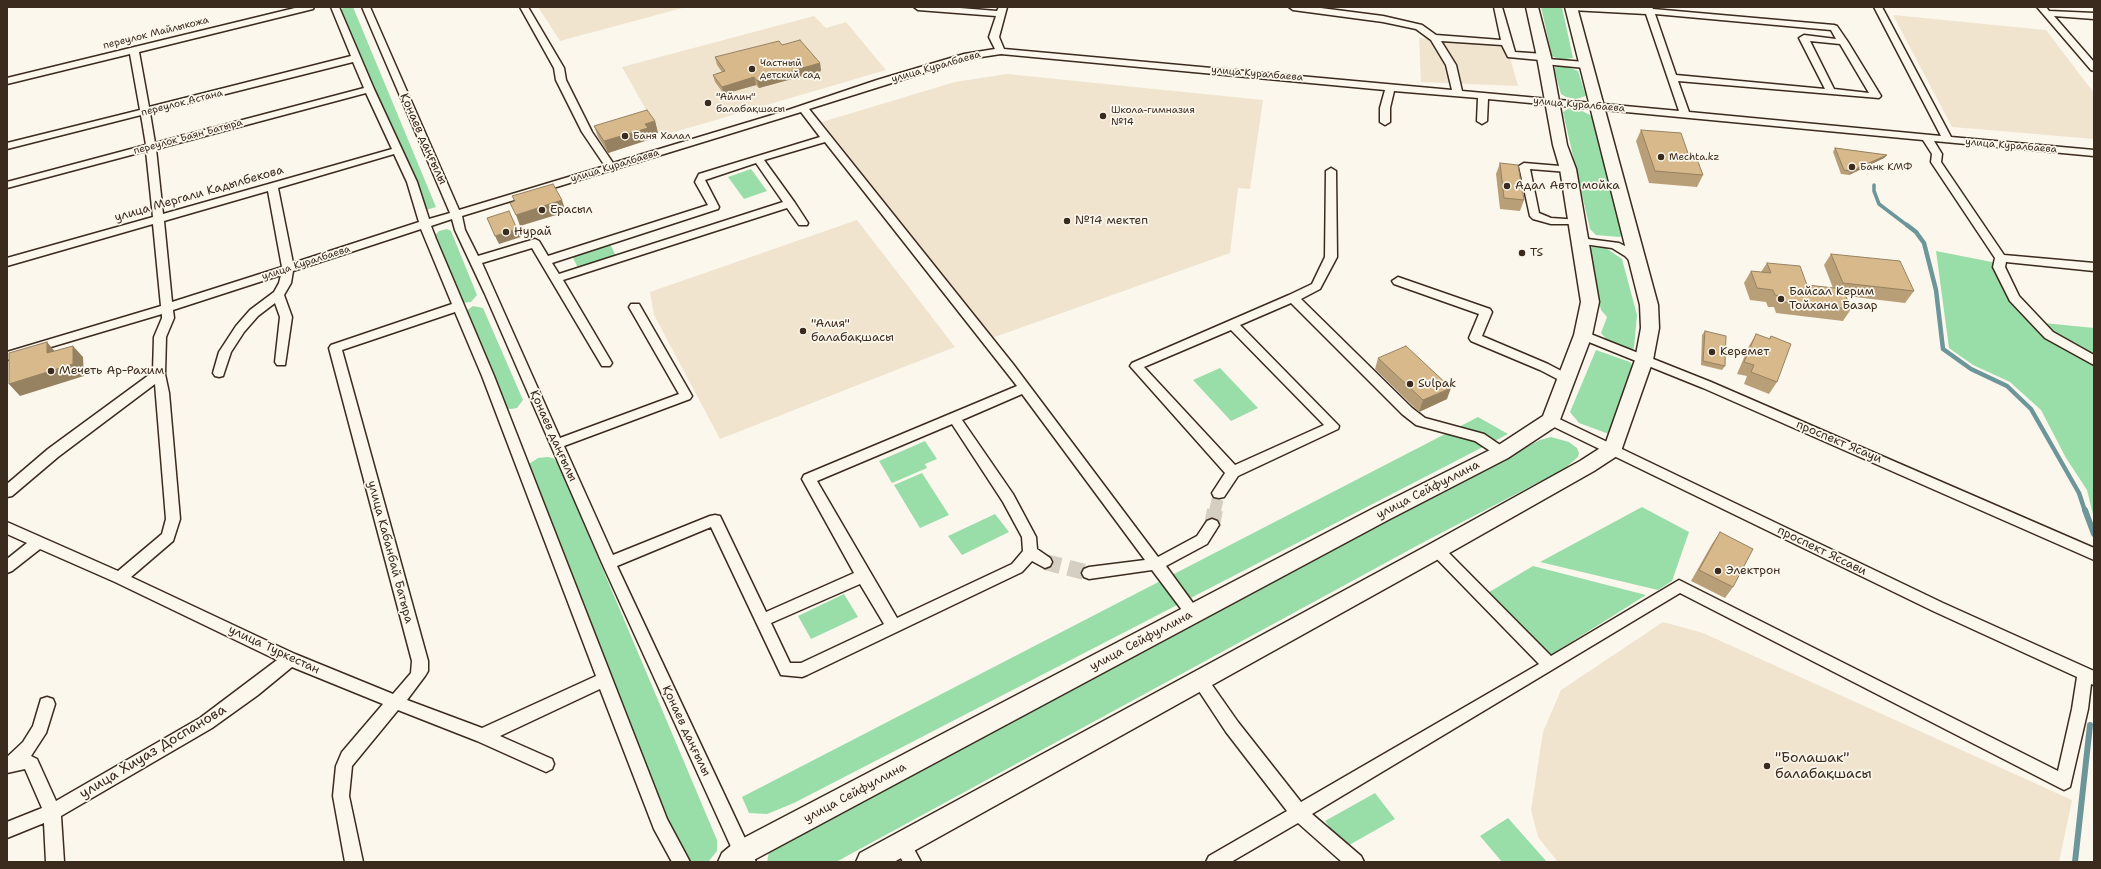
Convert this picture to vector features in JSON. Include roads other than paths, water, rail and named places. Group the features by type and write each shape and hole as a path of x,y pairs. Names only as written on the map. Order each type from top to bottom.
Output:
{"main road":[{"path":"1532,7 1544,59 1549,91 1553,102 1560,145 1568,169 1590,302 1583,335 1551,420"},
{"path":"869,862 907,853 1200,680 1437,550 1587,466 1613,449 1644,360 1650,328 1649,305 1571,7"},
{"name":"улица Сейфуллина","path":"740,859 1193,614 1501,453 1551,420"}],"street":[{"name":"переулок Майлыкожа","path":"7,81 310,7"},
{"path":"335,7 356,58 412,182 430,239 459,306 660,823 681,862"},
{"name":"Қонаев даңғылы","path":"366,7 456,214 460,230 557,444 740,859"},
{"path":"524,7 559,68 561,80 587,132 611,167"},
{"path":"918,7 1001,11 994,37 996,45 1001,51"},
{"path":"1293,7 1409,24 1428,32 1434,38 1451,64 1458,94"},
{"path":"1498,7 1506,43 1511,55 1585,65"},
{"path":"1571,7 1648,9 1834,28 1876,96 1673,78"},
{"path":"1878,7 1948,140"},
{"path":"1648,9 1685,115"},
{"path":"2043,10 2094,16"},
{"path":"2043,10 2090,57 2094,68"},
{"path":"1434,38 1506,43"},
{"path":"1831,92 1804,38 1842,42"},
{"path":"120,578 156,549 168,537 172,529 173,519 163,393 159,374 160,337 168,318 151,147 143,112 134,50"},
{"name":"улица Куралбаева","path":"7,356 167,308 456,214 803,108 967,56 1001,51 2094,153"},
{"name":"переулок Астана","path":"7,146 356,58"},
{"path":"1385,122 1385,108 1390,88"},
{"name":"переулок Баян Батыра","path":"7,185 370,89"},
{"path":"1482,121 1483,96"},
{"path":"803,108 1025,388 1193,614"},
{"path":"545,261 714,208 700,179 703,176 826,138"},
{"path":"1927,138 1937,154 1936,162 2001,258 1999,267 2014,298 2049,335 2094,361"},
{"name":"улица Мергали Кадылбекова","path":"7,262 398,150"},
{"path":"758,159 803,223"},
{"path":"1568,169 1524,166 1534,214 1536,217 1551,221 1576,222"},
{"path":"1233,472 1136,366 1293,298 1316,286 1331,257 1331,171"},
{"path":"219,373 225,352 240,329 254,313 278,295 284,283 288,269 272,186"},
{"path":"555,279 790,203"},
{"path":"1580,241 1615,245 1629,253 1638,262"},
{"path":"475,261 535,244 606,363"},
{"path":"2001,258 2094,267"},
{"path":"1398,281 1486,312 1475,338 1544,367 1567,379"},
{"path":"278,295 286,316 282,362"},
{"path":"1293,298 1407,411 1421,422 1479,437 1501,453"},
{"name":"улица Кабанбай Батыра","path":"354,862 341,796 344,766 348,757 416,678 420,671 420,661 335,348 437,315 459,306"},
{"path":"557,444 686,396 635,307"},
{"path":"1219,494 1233,472 1333,426 1232,324"},
{"name":"проспект Ясауи","path":"1583,335 1707,385 2094,554"},
{"path":"7,492 53,453 159,374"},
{"path":"894,627 863,576 809,479 1025,388"},
{"path":"609,563 715,520 786,670 802,670 1017,568 1026,560 1030,552 1029,537 1008,498 954,419"},
{"name":"проспект Яссави","path":"1551,420 1938,607 2089,675"},
{"path":"1089,573 1157,564 1202,540 1212,525"},
{"name":"улица Туркестан","path":"7,528 120,578 290,659 395,702 484,736 546,764"},
{"path":"7,567 39,541"},
{"path":"1437,550 1550,665"},
{"path":"1030,552 1045,562"},
{"path":"763,620 863,576"},
{"path":"1215,862 1550,665 1665,596 1679,586 2064,782 2089,675"},
{"name":"улица Хиуаз Доспанова","path":"7,830 52,812 206,723 252,690 290,659"},
{"path":"484,736 605,679"},
{"path":"1200,680 1232,727 1299,813 1355,862"},
{"path":"11,763 29,747 40,728 47,704"},
{"path":"11,763 24,761 31,764 52,812 55,862"}],"waterway":[{"path":"1874,185 1874,191 1879,204 1908,226"},
{"path":"1907,225 1916,232 1924,243 1936,290 1943,349 1971,369 2007,386 2031,409 2079,493 2085,511"},
{"path":"2085,510 2094,534"},
{"path":"2075,862 2090,725"}],"tunnel":[{"path":"1215,511 1219,493"},
{"path":"1212,525 1215,510"},
{"path":"1045,562 1089,573"}],"place":[{"name":"Частный детский сад","path":"752,69"},
{"name":"\"Айлин\" балабақшасы","path":"708,103"},
{"name":"Школа-гимназия №14","path":"1103,116"},
{"name":"Баня Халал","path":"625,136"},
{"name":"Mechta.kz","path":"1661,157"},
{"name":"Банк КМФ","path":"1852,167"},
{"name":"Адал Авто мойка","path":"1507,186"},
{"name":"Ерасыл","path":"542,210"},
{"name":"№14 мектеп","path":"1067,221"},
{"name":"Нурай","path":"506,232"},
{"name":"TS","path":"1522,253"},
{"name":"Байсал Керим Тойхана Базар","path":"1781,299"},
{"name":"\"Алия\" балабақшасы","path":"803,331"},
{"name":"Керемет","path":"1712,352"},
{"name":"Мечеть Ар-Рахим","path":"51,371"},
{"name":"Sulpak","path":"1410,384"},
{"name":"Электрон","path":"1718,571"},
{"name":"\"Болашак\" балабақшасы","path":"1767,766"}]}
